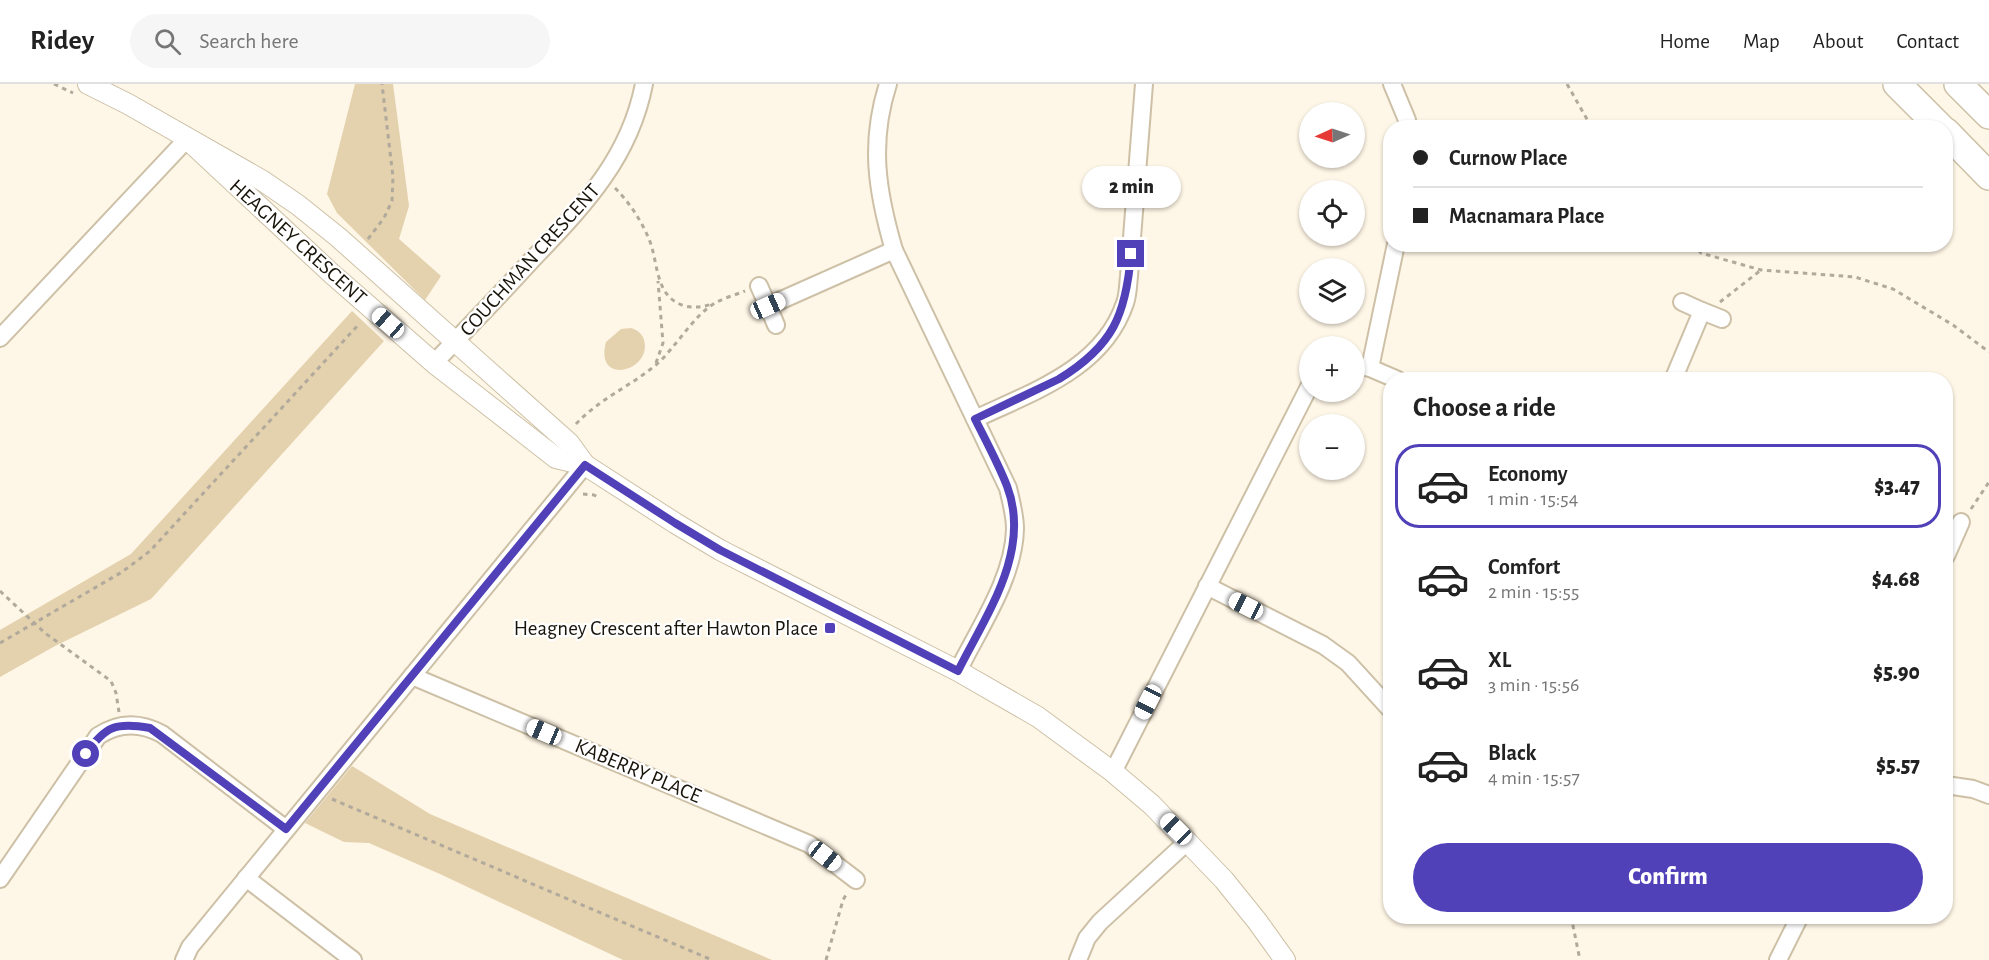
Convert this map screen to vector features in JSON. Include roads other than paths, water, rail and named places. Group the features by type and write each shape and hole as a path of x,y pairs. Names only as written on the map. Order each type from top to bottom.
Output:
{"highway":[{"path":"1897,84 1933,120"},
{"path":"1958,84 1989,115"},
{"path":"1953,139 1989,176"}],"street":[{"name":"COUCHMAN CRESCENT","path":"434,363 581,208 604,180 626,141 640,104 644,84"},
{"path":"888,84 883,99 877,143 876,164 881,208 894,250 1008,488 1014,516 1015,530 1011,558 1001,586 958,671"},
{"path":"975,419 1073,370 1096,351 1114,328 1125,303 1130,276 1144,84"},
{"path":"1392,84 1405,120"},
{"name":"HEAGNEY CRESCENT","path":"83,90 128,104 254,175 298,205 338,237 563,438 585,465 720,550 958,671 1038,717 1113,772 1188,841 1257,921 1285,960"},
{"path":"0,338 187,139"},
{"name":"HEAGNEY CRESCENT","path":"187,139 434,363 556,458 585,465"},
{"path":"768,306 894,250"},
{"path":"1365,356 1394,252"},
{"path":"759,286 776,325"},
{"path":"1678,372 1712,315 1682,302"},
{"path":"1365,368 1383,375"},
{"path":"1113,772 1301,402"},
{"path":"184,960 190,947 585,465"},
{"path":"1953,540 1961,522"},
{"path":"1207,586 1323,645 1348,663 1383,695"},
{"name":"KABERRY PLACE","path":"412,676 809,844 856,880"},
{"path":"0,879 98,736 109,729 130,724 150,728 162,734 286,829"},
{"path":"1953,786 1973,789 1989,795"},
{"path":"1078,960 1087,938 1100,922 1188,841"},
{"path":"246,878 353,960"},
{"path":"1778,960 1796,924"}],"place":[{"name":"Heagney Crescent after Hawton Place","path":"830,628"}]}
